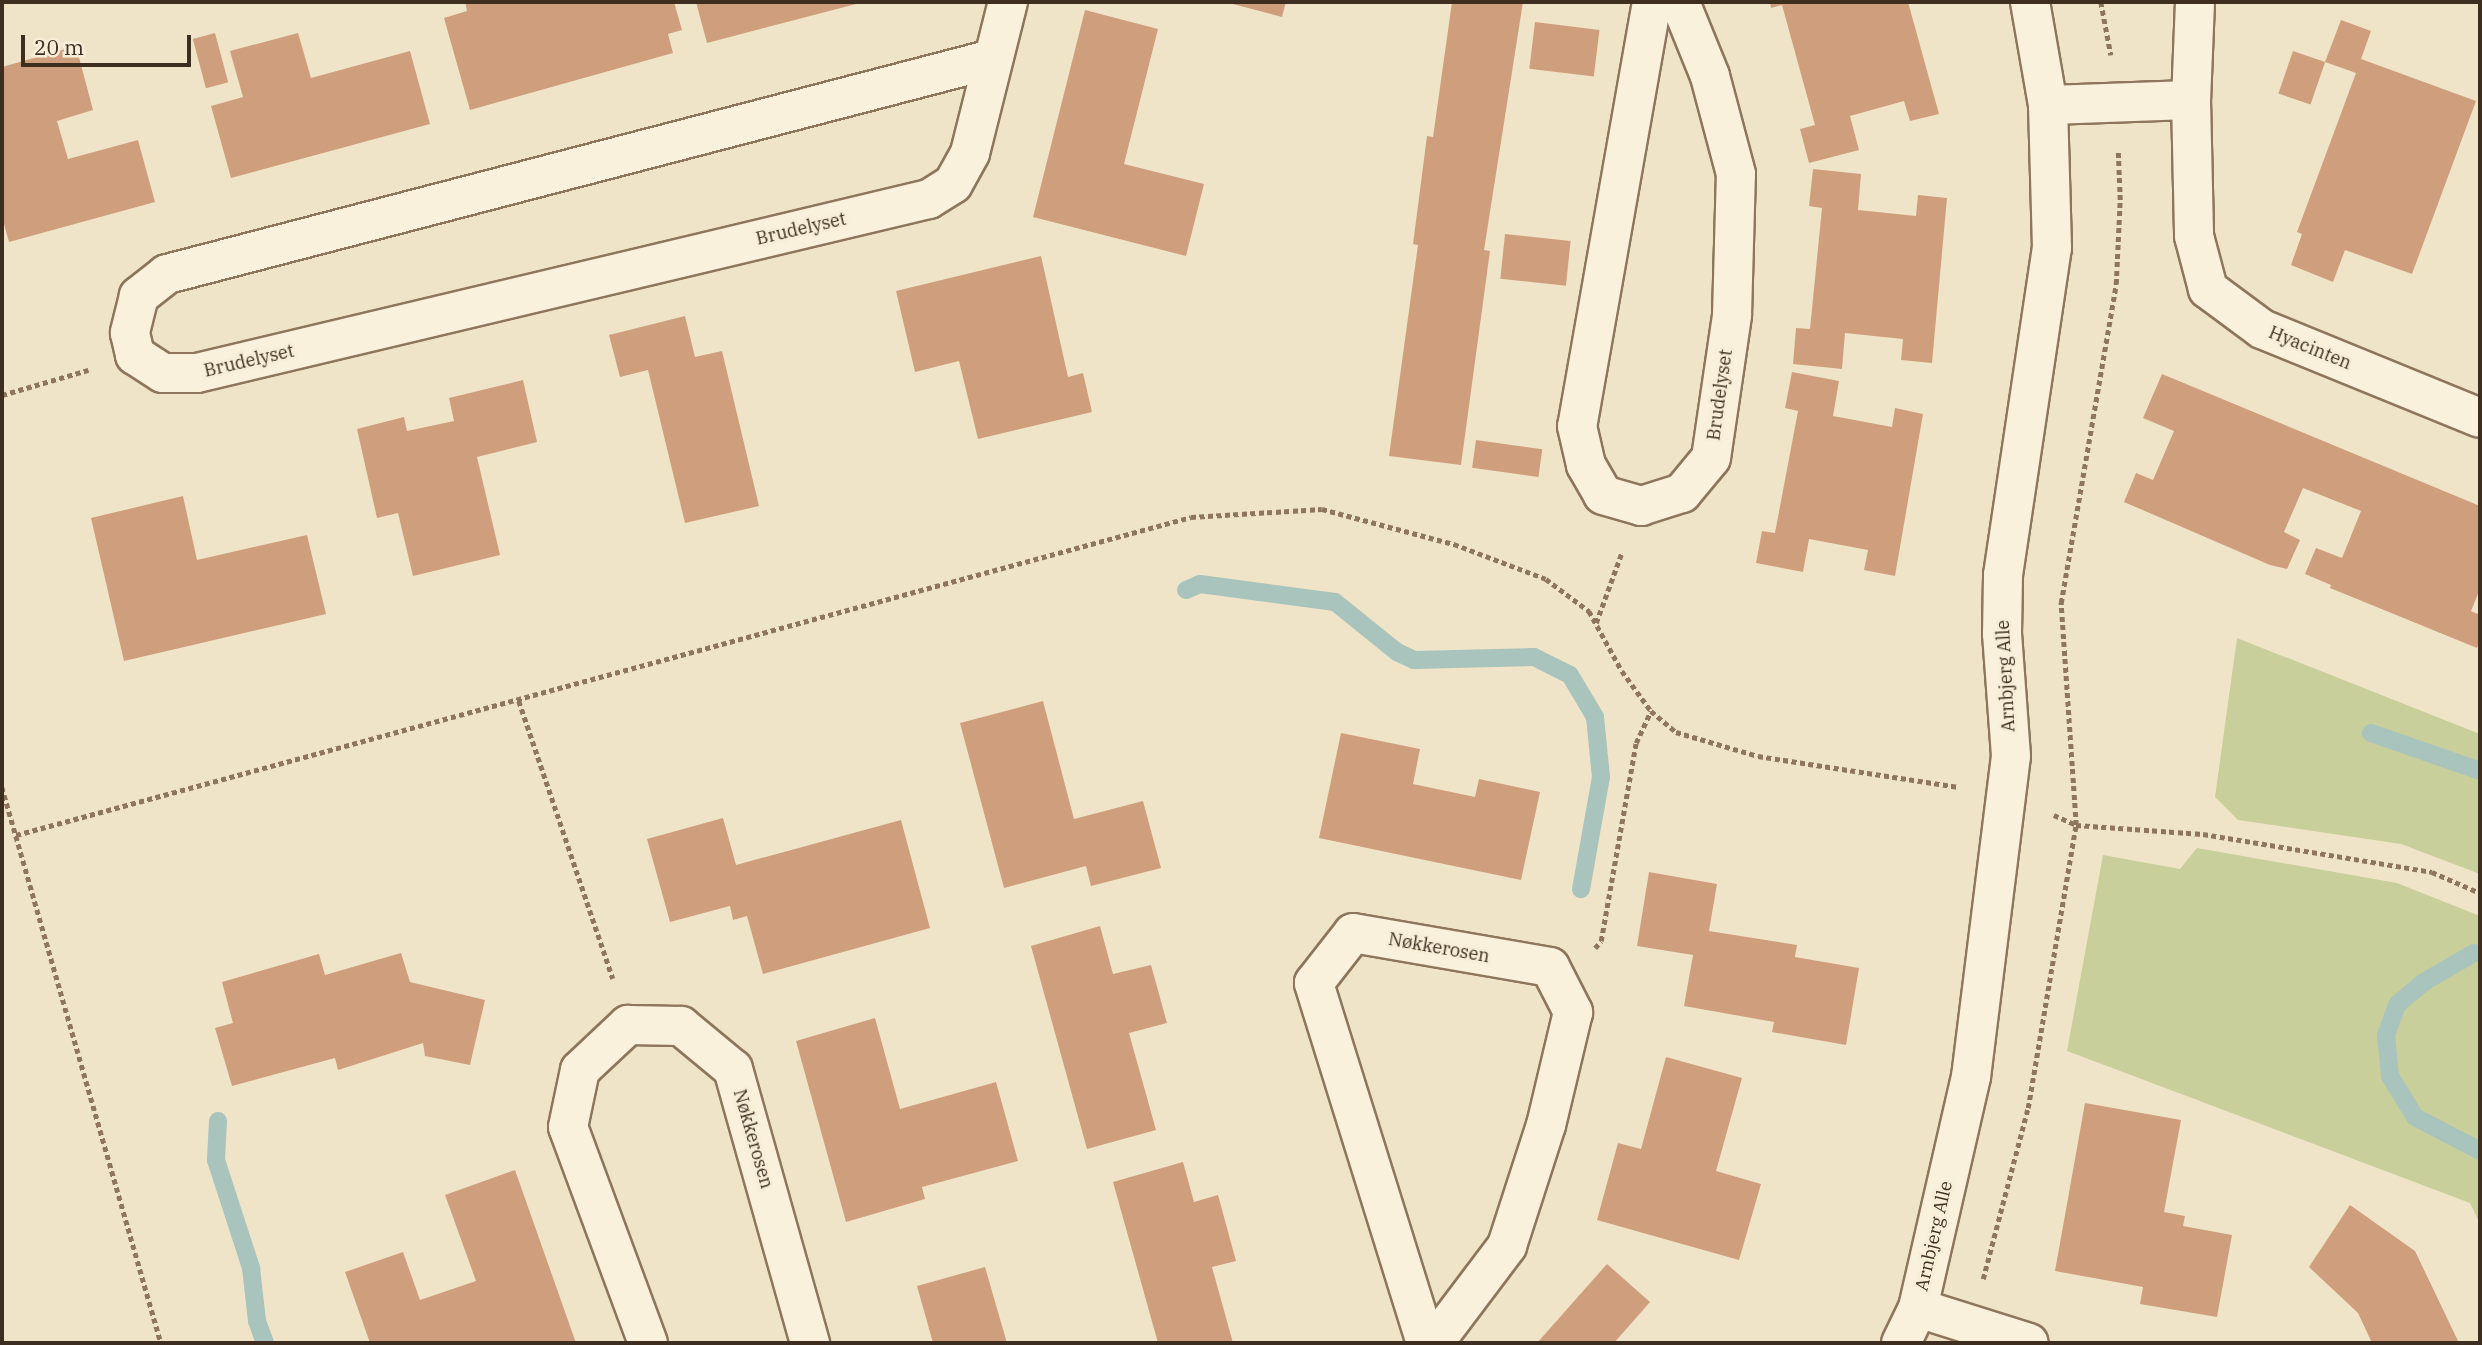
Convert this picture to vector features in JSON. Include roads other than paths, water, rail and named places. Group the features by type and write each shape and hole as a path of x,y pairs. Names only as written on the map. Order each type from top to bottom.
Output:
{"street":[{"name":"Brudelyset","path":"992,59 167,274 139,296 130,333 135,355 163,373 197,373 929,199 953,184 970,153 1008,2"},
{"name":"Brudelyset","path":"1652,2 1577,426 1586,465 1603,495 1641,506 1682,493 1711,458 1732,315 1737,174 1710,76 1680,2"},
{"name":"Arnbjerg Alle","path":"1901,1343 1918,1308 1971,1077 2011,757 2001,634 2003,575 2052,248 2048,106 2030,2"},
{"name":"Hyacinten","path":"2195,2 2191,100 2194,236 2208,289 2262,329 2480,418"},
{"path":"2048,106 2191,100"},
{"name":"Nøkkerosen","path":"1426,1343 1314,983 1353,933 1550,967 1573,1012 1546,1125 1507,1246 1434,1343"},
{"name":"Nøkkerosen","path":"648,1343 568,1127 580,1070 628,1025 681,1026 733,1069 810,1343"},
{"path":"1918,1308 2029,1343"}],"waterway":[{"path":"1186,590 1200,584 1335,602 1397,652 1414,660 1534,657 1570,675 1595,717 1601,777 1581,889"},
{"path":"2371,733 2480,771"},
{"path":"2474,953 2424,982 2397,1005 2386,1035 2390,1076 2415,1117 2480,1151"},
{"path":"218,1121 216,1160 251,1268 257,1321 265,1343"}]}
